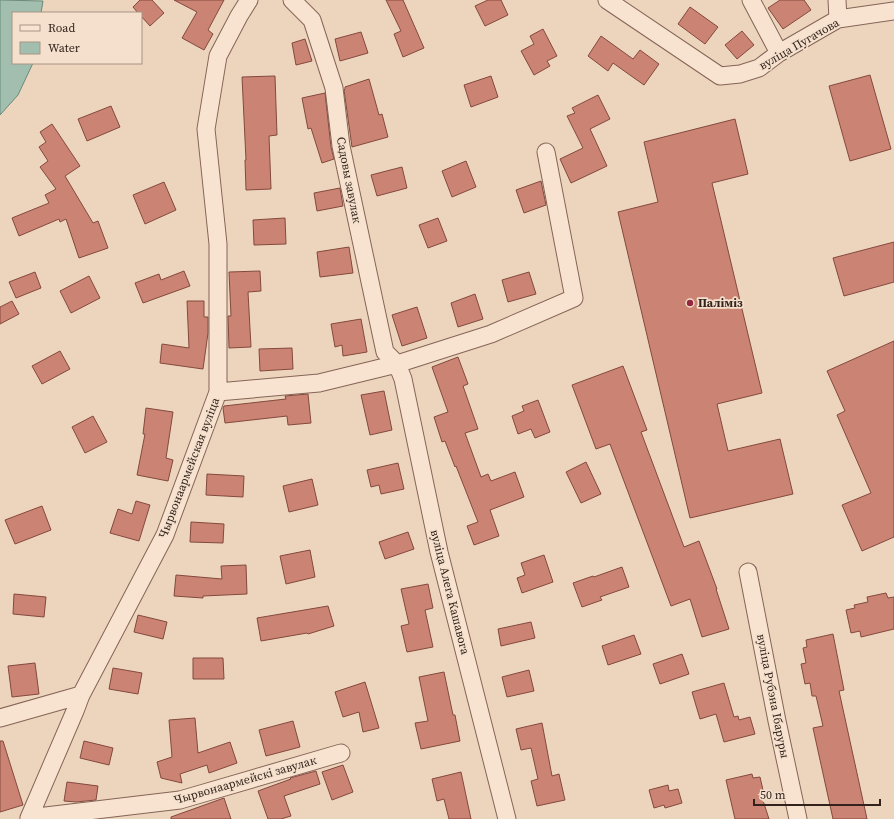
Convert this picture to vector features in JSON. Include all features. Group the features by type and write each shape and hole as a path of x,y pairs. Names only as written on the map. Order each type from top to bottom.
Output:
{"street":[{"name":"Чырвонаармейская вуліца","path":"30,818 81,695 166,535 218,392 218,244 206,129 218,56 249,0"},
{"name":"Садовы завулак","path":"292,0 312,20 334,88 341,146 385,352 397,364"},
{"name":"вуліца Пугачова","path":"607,0 720,76 740,74 759,68 779,53 838,19 894,11"},
{"path":"751,0 779,53"},
{"path":"837,0 838,19"},
{"path":"218,392 319,383 397,364 492,334 574,298 546,152"},
{"name":"вуліца Алега Кашавога","path":"397,364 402,379 439,552 507,819"},
{"name":"вуліца Рубэна Ібаруры","path":"748,572 798,819"},
{"path":"0,718 81,695"},
{"name":"Чырвонаармейскі завулак","path":"30,818 180,800 341,753"}],"water":[{"path":"0,0 43,1 41,12 12,12 12,64 33,64 18,95 0,115"}],"building":[{"path":"140,0 152,0 164,13 150,26 142,17 142,12 137,12 133,7"},
{"path":"174,0 224,0 208,30 213,34 204,50 182,38 197,12"},
{"path":"386,0 403,0 424,48 403,57 394,34 401,31"},
{"path":"488,0 501,0 508,15 485,26 475,6"},
{"path":"780,0 804,0 811,10 783,29 768,8"},
{"path":"690,7 718,27 705,44 678,24"},
{"path":"543,29 557,56 547,61 550,66 534,75 521,51 534,44 530,36"},
{"path":"742,31 754,45 737,59 725,45"},
{"path":"361,32 368,53 340,61 335,39"},
{"path":"601,36 633,59 640,50 659,64 644,85 613,63 608,71 588,56"},
{"path":"305,39 312,61 296,65 292,43"},
{"path":"870,75 891,149 850,161 829,86"},
{"path":"275,76 277,135 269,136 271,189 246,190 242,77"},
{"path":"491,76 498,97 471,107 464,85"},
{"path":"369,79 379,115 382,114 388,137 352,147 344,90 345,87"},
{"path":"325,93 331,147 334,159 322,163 311,128 308,129 302,98"},
{"path":"598,95 610,119 590,129 607,166 571,183 560,159 583,148 567,116 575,113 572,108"},
{"path":"111,106 120,127 87,141 78,119"},
{"name":"Паліміз","path":"735,119 748,174 712,183 762,393 717,404 728,451 780,439 793,494 690,518 618,212 658,202 644,142"},
{"path":"52,124 80,166 65,176 93,223 98,221 108,248 79,258 66,219 60,222 59,219 19,236 12,218 49,203 45,195 56,189 40,167 48,161 39,147 46,142 40,132"},
{"path":"466,161 476,187 452,197 442,171"},
{"path":"402,167 407,188 377,196 371,175"},
{"path":"541,181 546,205 524,213 516,190"},
{"path":"164,182 176,210 145,224 133,195"},
{"path":"340,188 343,206 317,211 314,193"},
{"path":"285,218 286,244 254,245 253,220"},
{"path":"438,218 447,241 428,248 419,225"},
{"path":"894,242 894,282 844,296 833,258"},
{"path":"349,247 353,273 320,277 317,252"},
{"path":"184,271 190,286 143,303 135,283 159,274 161,280"},
{"path":"260,271 261,291 248,292 251,347 229,348 228,316 231,316 229,272"},
{"path":"35,272 41,288 16,298 9,282"},
{"path":"529,272 536,294 508,302 502,280"},
{"path":"89,276 100,298 71,313 60,291"},
{"path":"475,294 483,319 458,327 451,303"},
{"path":"12,301 19,314 0,324 0,307"},
{"path":"187,301 204,301 204,317 208,317 208,333 203,369 160,363 162,344 189,348"},
{"path":"417,307 427,338 402,346 392,315"},
{"path":"361,319 367,352 343,356 342,345 335,347 331,324"},
{"path":"894,341 894,537 862,551 842,505 871,493 837,415 845,411 827,371"},
{"path":"292,348 293,369 260,371 259,349"},
{"path":"60,351 70,369 42,384 32,366"},
{"path":"458,357 468,384 463,386 478,429 465,433 481,477 488,474 491,481 515,472 524,497 490,510 499,536 474,545 467,526 478,522 445,441 442,442 434,417 448,412 432,367"},
{"path":"623,366 647,430 641,432 684,547 699,541 717,589 729,629 702,637 690,599 671,606 610,444 596,449 572,385"},
{"path":"384,391 392,430 370,435 361,395"},
{"path":"308,394 311,423 288,425 287,416 225,423 224,406 286,399 285,396"},
{"path":"538,400 550,432 535,438 531,429 518,434 512,416 524,411 522,406"},
{"path":"146,408 173,412 166,458 173,460 168,481 137,475 145,434 143,434"},
{"path":"93,416 107,442 85,453 72,427"},
{"path":"586,462 601,494 581,503 566,472"},
{"path":"398,463 404,489 381,494 379,485 371,487 367,470"},
{"path":"207,474 244,476 243,497 206,495"},
{"path":"312,479 318,505 289,512 283,486"},
{"path":"136,501 150,505 139,541 110,533 118,509 132,514"},
{"path":"42,506 51,530 15,544 5,520"},
{"path":"191,522 224,524 223,543 190,542"},
{"path":"408,532 414,549 385,559 379,542"},
{"path":"310,550 315,577 286,584 280,556"},
{"path":"544,555 553,582 522,593 517,578 525,575 521,563"},
{"path":"246,565 247,594 203,596 203,598 174,596 176,575 222,579 221,566"},
{"path":"622,567 629,587 600,597 602,600 582,607 573,583"},
{"path":"428,584 433,608 425,610 433,647 407,652 401,626 409,624 401,589"},
{"path":"886,593 888,598 894,597 894,629 861,637 860,631 851,633 846,610 855,608 854,605 868,602 867,597"},
{"path":"14,594 46,597 44,617 13,614"},
{"path":"328,606 334,626 308,634 261,641 257,618"},
{"path":"138,615 167,622 163,639 134,632"},
{"path":"531,622 535,638 501,646 498,629"},
{"path":"833,634 844,690 839,691 867,819 833,819 813,728 823,726 816,696 812,696 810,683 805,684 801,664 806,663 803,648 807,647 806,640"},
{"path":"634,635 641,654 608,665 602,646"},
{"path":"682,654 689,674 660,684 653,664"},
{"path":"193,658 223,658 224,679 193,679"},
{"path":"35,663 39,694 12,697 8,666"},
{"path":"113,668 142,673 138,694 109,689"},
{"path":"529,670 534,691 507,697 502,677"},
{"path":"444,672 460,741 421,749 415,723 428,721 419,677"},
{"path":"365,682 379,728 363,732 359,712 343,717 335,692"},
{"path":"724,683 734,717 738,716 739,720 750,717 755,734 724,742 716,714 700,719 692,692"},
{"path":"195,718 198,753 230,742 237,763 209,773 207,765 180,774 182,783 161,778 157,762 172,757 169,720"},
{"path":"293,721 300,747 266,756 259,730"},
{"path":"542,723 552,776 559,774 565,800 537,806 531,781 538,779 531,748 521,750 516,729"},
{"path":"0,741 3,741 23,805 0,812"},
{"path":"84,741 113,748 109,765 80,758"},
{"path":"343,765 353,792 332,800 322,772"},
{"path":"316,771 320,784 284,796 291,816 281,819 268,819 258,791 291,779 290,778"},
{"path":"461,772 471,819 449,819 444,799 437,801 432,779"},
{"path":"752,774 753,778 760,777 763,790 760,791 769,819 735,819 726,780"},
{"path":"67,782 98,786 96,800 76,802 64,801"},
{"path":"668,785 669,791 678,789 682,803 665,808 664,805 654,808 649,790"},
{"path":"224,798 231,819 171,819 171,817"}],"place":[{"name":"Паліміз","path":"690,303"}]}
